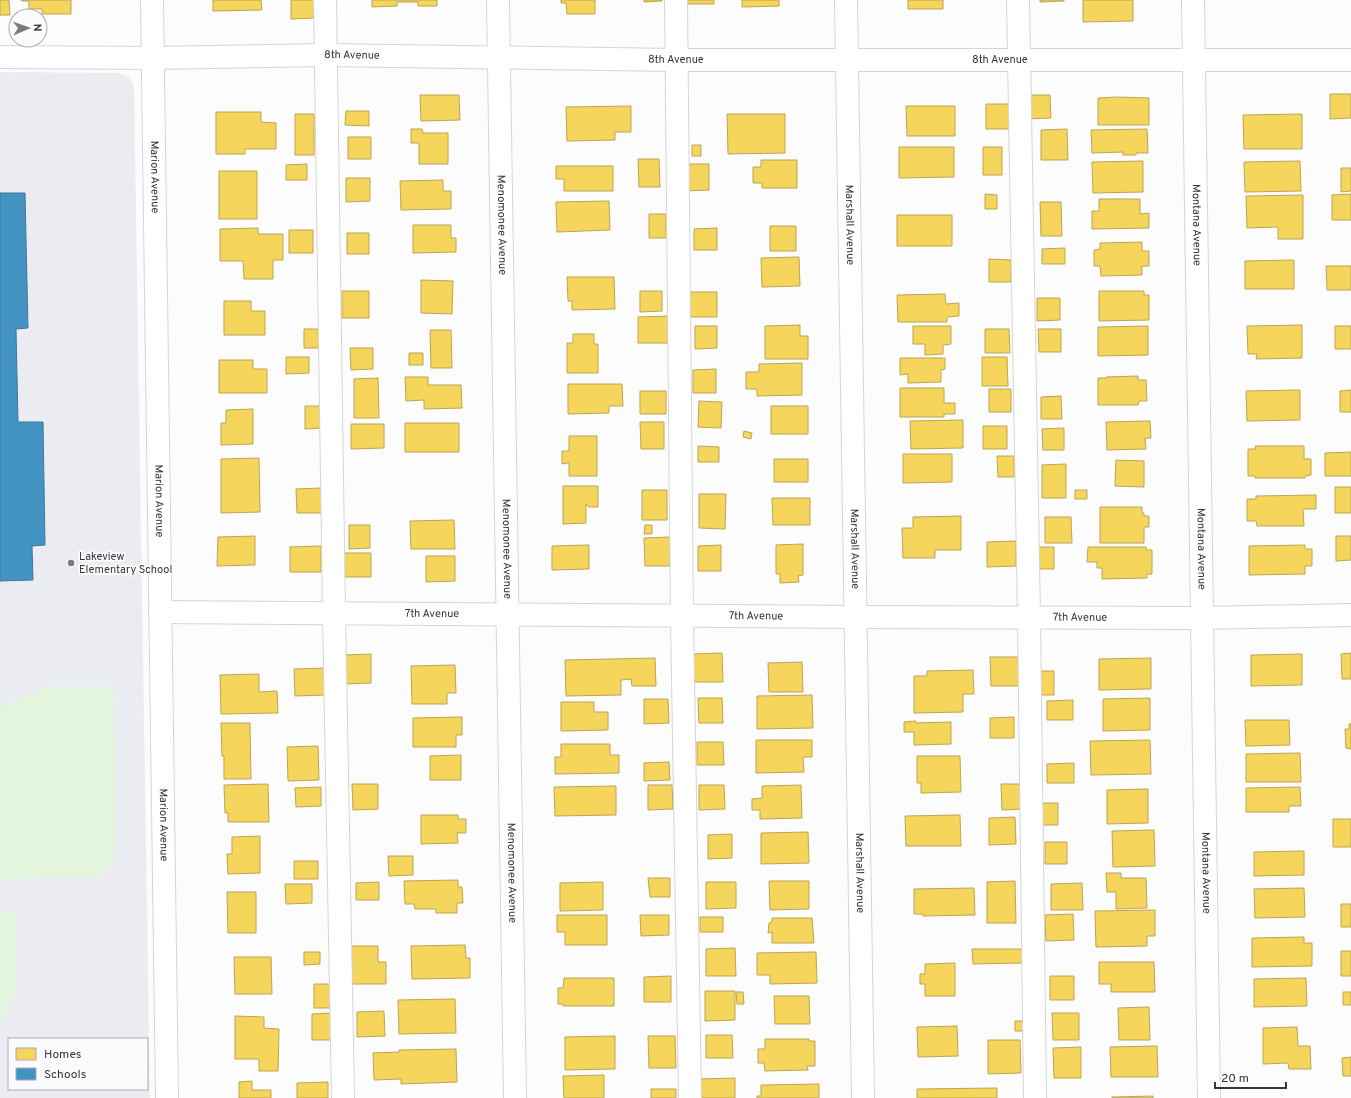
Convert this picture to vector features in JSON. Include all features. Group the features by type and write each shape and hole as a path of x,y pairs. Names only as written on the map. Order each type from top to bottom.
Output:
{"street":[{"name":"Marion Avenue","path":"152,0 167,1098"},
{"path":"325,0 343,1098"},
{"name":"Menomonee Avenue","path":"498,0 515,1098"},
{"path":"676,0 682,617 690,1098"},
{"name":"Marshall Avenue","path":"846,0 863,1098"},
{"path":"1018,0 1029,617 1035,1098"},
{"name":"Montana Avenue","path":"1193,0 1209,1098"},
{"name":"8th Avenue","path":"0,57 153,58 326,56 676,60 1351,60"},
{"name":"7th Avenue","path":"160,612 507,614 682,617 1202,618 1351,615"}],"shaded area":[{"name":"Lakeview Elementary School","path":"0,72 119,73 132,81 134,87 150,1098 0,1098"}],"green space":[{"path":"48,687 114,687 115,855 100,877 0,879 0,708"},
{"path":"0,912 15,912 16,992 0,1024"}],"building: Homes":[{"path":"0,0 9,0 8,15 0,15"},
{"path":"21,0 71,0 71,14 48,14 48,8 29,8 29,1"},
{"path":"213,0 261,0 262,10 213,11"},
{"path":"291,0 314,0 314,18 291,19"},
{"path":"372,0 437,0 437,6 418,6 418,2 397,2 397,6 372,7"},
{"path":"561,0 595,0 595,14 567,14 566,3 561,3"},
{"path":"644,0 662,0 662,1 644,2"},
{"path":"680,0 714,0 714,4 680,4"},
{"path":"742,0 779,0 779,6 742,7"},
{"path":"908,0 943,0 943,9 908,9"},
{"path":"1040,0 1064,0 1064,1 1040,2"},
{"path":"1083,0 1133,0 1133,21 1083,22"},
{"path":"1330,94 1351,94 1351,118 1330,119"},
{"path":"420,95 459,95 460,120 421,121"},
{"path":"1026,95 1050,95 1051,118 1026,119"},
{"path":"1098,98 1149,98 1149,125 1098,125"},
{"path":"986,104 1010,104 1010,129 986,129"},
{"path":"631,106 631,132 615,132 615,140 567,141 566,107"},
{"path":"906,106 955,106 955,136 907,136"},
{"path":"346,111 369,111 369,126 345,125"},
{"path":"216,112 261,112 261,122 276,123 276,149 245,149 245,154 216,154"},
{"path":"295,114 314,114 314,155 295,155"},
{"path":"727,114 785,114 785,153 728,154"},
{"path":"1302,114 1302,149 1244,149 1243,115"},
{"path":"411,129 422,129 423,133 448,133 448,164 419,164 419,143 411,143"},
{"path":"1067,129 1068,160 1041,160 1041,130"},
{"path":"1147,129 1148,153 1123,155 1123,152 1092,153 1091,130"},
{"path":"348,137 371,137 371,159 348,159"},
{"path":"692,145 701,145 701,156 692,156"},
{"path":"899,147 954,147 954,177 899,178"},
{"path":"983,147 1002,147 1002,175 983,175"},
{"path":"638,159 659,159 660,187 639,187"},
{"path":"761,160 797,160 797,188 762,188 762,183 753,183 753,167 761,167"},
{"path":"1143,161 1143,192 1093,193 1092,162"},
{"path":"1300,161 1301,191 1245,192 1244,162"},
{"path":"307,164 307,180 286,180 286,165"},
{"path":"686,164 709,164 709,190 686,191"},
{"path":"556,166 613,166 613,191 564,191 564,179 556,179"},
{"path":"1341,168 1351,168 1351,191 1341,192"},
{"path":"219,171 257,171 257,219 219,219"},
{"path":"346,178 370,178 370,201 346,202"},
{"path":"443,180 443,191 451,191 451,209 401,210 400,181"},
{"path":"985,194 997,195 997,209 985,209"},
{"path":"1351,194 1351,220 1332,220 1332,195"},
{"path":"1303,195 1303,239 1278,239 1278,227 1247,228 1246,196"},
{"path":"1099,199 1140,199 1140,214 1149,213 1149,228 1092,229 1092,211 1099,211"},
{"path":"609,201 610,230 557,232 556,202"},
{"path":"1040,202 1061,202 1062,236 1041,236"},
{"path":"649,214 666,214 666,238 649,238"},
{"path":"897,215 952,215 952,246 897,246"},
{"path":"413,225 451,225 451,238 456,238 456,252 413,253"},
{"path":"770,226 796,226 796,251 770,251"},
{"path":"258,228 258,234 283,234 283,260 273,260 273,279 244,279 243,261 220,261 220,229"},
{"path":"717,228 717,250 694,250 694,229"},
{"path":"289,230 313,230 313,253 289,253"},
{"path":"347,233 369,233 369,254 347,254"},
{"path":"1142,242 1142,251 1149,251 1149,266 1142,266 1142,275 1101,276 1100,266 1094,266 1094,250 1100,249 1100,243"},
{"path":"1065,248 1065,264 1042,264 1042,249"},
{"path":"799,257 800,286 762,287 761,258"},
{"path":"989,259 1011,260 1011,282 989,282"},
{"path":"1294,260 1294,289 1245,289 1245,261"},
{"path":"1326,266 1351,266 1351,290 1327,290"},
{"path":"567,277 614,277 615,309 572,310 572,301 568,301"},
{"path":"421,280 453,281 452,314 421,313"},
{"path":"342,291 369,291 369,318 342,318"},
{"path":"640,291 662,291 662,311 640,312"},
{"path":"1099,291 1144,291 1144,295 1149,295 1149,320 1099,321"},
{"path":"690,292 717,292 717,317 690,317"},
{"path":"945,294 946,304 959,303 959,316 947,317 947,322 898,322 897,295"},
{"path":"1037,298 1060,298 1060,320 1037,321"},
{"path":"224,301 251,301 251,311 265,311 265,335 224,335"},
{"path":"668,316 668,343 638,343 638,317"},
{"path":"800,325 800,336 808,336 808,359 765,359 765,326"},
{"path":"1302,325 1302,358 1256,359 1257,354 1248,354 1247,326"},
{"path":"695,326 717,326 717,348 695,349"},
{"path":"913,326 951,326 951,344 943,345 943,354 925,355 925,344 913,344"},
{"path":"1148,326 1148,355 1098,356 1098,327"},
{"path":"1335,326 1351,326 1351,349 1335,349"},
{"path":"304,329 318,329 319,348 304,348"},
{"path":"985,329 1009,329 1010,353 985,353"},
{"path":"1038,329 1061,329 1061,352 1039,352"},
{"path":"430,330 451,330 452,368 431,368"},
{"path":"573,334 594,334 594,344 598,344 598,373 567,373 567,343 573,343"},
{"path":"350,348 373,348 373,369 351,370"},
{"path":"409,353 423,353 423,365 409,365"},
{"path":"286,357 309,357 309,373 286,374"},
{"path":"982,357 1007,357 1008,386 982,386"},
{"path":"900,358 945,358 945,369 941,370 941,382 908,383 908,374 900,375"},
{"path":"219,360 253,360 253,369 267,369 267,393 219,393"},
{"path":"802,363 802,395 757,396 757,389 746,389 746,372 759,372 759,364"},
{"path":"716,369 716,393 693,393 693,370"},
{"path":"1138,376 1138,380 1146,380 1147,401 1139,401 1138,405 1098,405 1098,378"},
{"path":"405,377 428,377 428,385 461,385 462,408 424,409 424,400 406,401"},
{"path":"378,378 379,418 354,418 354,379"},
{"path":"568,384 622,384 623,406 609,406 609,413 568,414"},
{"path":"900,388 944,388 944,403 955,403 955,414 944,414 944,417 900,417"},
{"path":"989,389 1011,389 1011,412 989,412"},
{"path":"1300,390 1300,420 1247,421 1246,391"},
{"path":"1351,390 1351,412 1340,412 1340,391"},
{"path":"640,391 666,391 666,414 640,414"},
{"path":"1061,396 1062,419 1041,419 1041,397"},
{"path":"699,401 722,402 721,428 698,427"},
{"path":"305,406 320,406 321,428 305,429"},
{"path":"771,406 808,406 808,434 771,434"},
{"path":"253,409 253,444 221,445 221,423 226,423 226,410"},
{"path":"963,420 963,448 911,449 910,421"},
{"path":"1150,421 1151,438 1145,438 1146,449 1107,450 1106,422"},
{"path":"640,422 664,422 664,449 641,449"},
{"path":"405,423 459,423 459,452 405,452"},
{"path":"351,424 384,424 384,448 351,449"},
{"path":"983,426 1007,426 1007,449 983,449"},
{"path":"1064,428 1064,450 1043,450 1042,429"},
{"path":"744,431 752,433 751,439 743,437"},
{"path":"569,436 597,436 597,476 569,476 569,462 562,464 562,451 569,451"},
{"path":"698,446 719,447 719,462 698,462"},
{"path":"1255,446 1304,446 1304,459 1311,459 1311,475 1305,476 1305,478 1255,478 1255,476 1248,476 1248,449 1256,449"},
{"path":"1351,452 1351,476 1325,476 1325,453"},
{"path":"903,454 952,454 952,482 903,483"},
{"path":"997,456 1014,456 1014,477 998,477"},
{"path":"259,458 260,512 221,513 221,459"},
{"path":"774,459 808,459 808,482 774,482"},
{"path":"1116,460 1144,461 1144,487 1115,486"},
{"path":"1066,464 1066,498 1042,498 1042,465"},
{"path":"563,486 598,486 598,507 589,507 586,504 586,523 563,524"},
{"path":"1335,487 1351,487 1351,513 1335,513"},
{"path":"322,488 323,513 297,513 296,489"},
{"path":"642,490 667,490 667,520 642,520"},
{"path":"1075,490 1087,490 1087,499 1075,499"},
{"path":"699,494 726,494 725,529 699,528"},
{"path":"1316,495 1316,509 1303,509 1304,526 1257,526 1256,521 1247,521 1247,499 1256,499 1256,496"},
{"path":"772,498 810,498 810,525 773,525"},
{"path":"1100,507 1142,507 1142,513 1144,513 1144,516 1149,516 1149,527 1144,527 1144,543 1100,543"},
{"path":"961,516 961,550 935,550 935,558 903,558 902,528 913,528 913,517"},
{"path":"1045,517 1071,517 1072,543 1045,543"},
{"path":"454,520 455,549 411,549 410,521"},
{"path":"349,525 370,525 370,548 349,549"},
{"path":"645,525 652,525 652,534 644,534"},
{"path":"255,536 255,565 217,566 218,537"},
{"path":"1336,536 1351,536 1351,560 1336,561"},
{"path":"670,537 670,566 645,566 644,538"},
{"path":"1016,541 1016,566 987,567 987,542"},
{"path":"803,544 803,575 798,576 799,582 780,583 780,574 776,574 776,545"},
{"path":"589,545 589,569 552,570 552,546"},
{"path":"721,545 721,571 698,571 698,546"},
{"path":"1305,545 1305,549 1312,549 1312,566 1305,566 1305,574 1249,575 1249,546"},
{"path":"321,546 321,572 290,572 290,547"},
{"path":"1037,547 1054,547 1054,569 1038,569"},
{"path":"1088,547 1146,547 1146,550 1152,550 1152,574 1147,574 1147,578 1102,579 1102,568 1097,568 1097,562 1087,562"},
{"path":"344,553 371,553 371,577 345,577"},
{"path":"426,556 455,556 455,581 426,582"},
{"path":"722,653 723,682 693,682 693,654"},
{"path":"1351,653 1351,679 1342,679 1341,654"},
{"path":"371,654 371,683 346,684 345,655"},
{"path":"1302,654 1302,685 1251,686 1251,655"},
{"path":"990,657 1021,657 1021,686 991,686"},
{"path":"655,658 656,686 632,686 631,679 621,680 621,695 566,696 565,660"},
{"path":"1151,658 1151,689 1099,690 1099,659"},
{"path":"802,662 803,692 769,692 768,663"},
{"path":"455,665 456,693 447,693 447,704 412,704 411,666"},
{"path":"326,668 327,695 295,696 294,669"},
{"path":"973,670 974,694 963,694 963,712 914,713 914,676 927,676 927,671"},
{"path":"1037,671 1054,671 1054,695 1037,695"},
{"path":"259,674 259,692 277,691 278,713 221,714 220,675"},
{"path":"812,695 813,728 757,729 757,696"},
{"path":"698,698 722,698 723,723 699,723"},
{"path":"1150,698 1150,730 1103,731 1103,699"},
{"path":"644,699 668,699 669,723 644,724"},
{"path":"1073,700 1073,720 1047,720 1047,701"},
{"path":"561,702 594,702 594,712 608,712 608,730 561,731"},
{"path":"462,717 462,735 456,735 456,747 413,747 413,718"},
{"path":"1014,717 1014,738 990,738 990,718"},
{"path":"1245,720 1289,720 1290,745 1246,746"},
{"path":"916,721 916,723 951,722 951,744 914,745 914,732 904,732 904,722"},
{"path":"221,723 250,723 251,779 224,779 224,756 222,756"},
{"path":"1349,724 1351,724 1351,749 1346,748 1345,729 1349,729"},
{"path":"756,740 812,740 812,757 803,757 804,772 756,773"},
{"path":"1150,740 1151,774 1091,775 1090,741"},
{"path":"697,742 723,742 724,765 697,765"},
{"path":"561,744 610,744 610,755 619,755 619,773 555,774 555,757 561,757"},
{"path":"318,746 319,780 288,781 287,747"},
{"path":"1300,753 1301,782 1246,782 1246,754"},
{"path":"461,755 461,780 430,780 430,756"},
{"path":"917,756 960,756 961,792 921,793 921,783 917,783"},
{"path":"669,762 670,780 644,781 644,763"},
{"path":"1074,763 1074,783 1047,783 1047,764"},
{"path":"268,784 269,822 228,822 228,813 225,813 224,785"},
{"path":"352,784 378,784 378,809 353,810"},
{"path":"1001,784 1023,784 1023,809 1002,810"},
{"path":"648,785 672,785 673,809 648,810"},
{"path":"699,785 724,785 725,809 699,810"},
{"path":"801,785 802,818 760,819 760,810 752,810 752,799 762,798 762,786"},
{"path":"616,786 616,815 555,816 554,787"},
{"path":"321,787 321,806 296,807 295,788"},
{"path":"1300,787 1301,806 1289,806 1289,812 1246,812 1246,788"},
{"path":"1148,789 1148,823 1107,824 1107,790"},
{"path":"1040,803 1058,803 1058,825 1041,825"},
{"path":"421,815 458,815 458,819 466,819 466,833 457,833 458,843 421,844"},
{"path":"960,815 961,846 906,846 905,816"},
{"path":"1015,817 1016,844 989,845 989,818"},
{"path":"1333,819 1351,819 1351,847 1333,847"},
{"path":"1154,830 1155,866 1113,867 1112,831"},
{"path":"808,832 809,863 761,864 761,833"},
{"path":"732,834 732,858 708,859 708,835"},
{"path":"260,836 260,873 228,874 227,854 232,854 232,837"},
{"path":"1045,842 1067,842 1067,864 1045,864"},
{"path":"1304,851 1304,875 1254,876 1254,852"},
{"path":"388,856 413,856 413,875 389,876"},
{"path":"294,861 318,861 318,879 294,879"},
{"path":"1106,873 1121,873 1121,878 1146,878 1147,908 1116,909 1116,892 1107,892"},
{"path":"648,878 670,878 670,897 650,897"},
{"path":"458,880 458,887 462,887 463,903 457,903 457,913 436,913 436,909 415,909 414,904 405,904 404,881"},
{"path":"769,881 809,881 809,909 770,910"},
{"path":"1015,881 1016,923 987,923 987,882"},
{"path":"379,882 379,900 356,900 356,883"},
{"path":"603,882 603,910 560,911 560,883"},
{"path":"706,882 736,882 736,908 706,909"},
{"path":"1082,883 1083,910 1051,910 1051,884"},
{"path":"285,884 312,884 312,903 286,904"},
{"path":"974,888 975,915 923,916 923,914 914,914 914,889"},
{"path":"1304,888 1305,917 1255,918 1254,889"},
{"path":"227,892 256,892 256,933 228,933"},
{"path":"1341,904 1351,904 1351,927 1341,927"},
{"path":"1155,910 1155,936 1147,936 1147,946 1096,947 1095,911"},
{"path":"1073,914 1074,940 1046,941 1045,915"},
{"path":"557,915 607,915 607,945 565,945 565,932 557,932"},
{"path":"640,915 669,915 669,935 641,936"},
{"path":"700,917 723,917 723,932 700,932"},
{"path":"772,918 812,918 814,943 772,943 772,932 768,933 769,923 772,922"},
{"path":"1304,937 1304,943 1312,943 1312,966 1252,967 1252,938"},
{"path":"465,945 466,958 470,958 470,978 412,979 411,946"},
{"path":"351,946 378,946 378,962 386,962 386,984 352,984"},
{"path":"735,948 736,976 706,976 706,949"},
{"path":"972,949 1023,949 1023,963 973,964"},
{"path":"1341,951 1351,951 1351,976 1341,976"},
{"path":"304,952 320,952 320,964 304,965"},
{"path":"816,952 817,983 770,984 770,975 757,975 757,953"},
{"path":"234,957 271,957 272,994 235,994"},
{"path":"1099,962 1154,962 1155,992 1111,992 1111,984 1099,984"},
{"path":"955,963 955,996 925,996 925,984 920,984 920,974 925,974 925,964"},
{"path":"671,976 671,1002 644,1002 644,977"},
{"path":"1050,976 1074,976 1074,1000 1050,1000"},
{"path":"564,978 614,978 614,1006 563,1006 563,1004 558,1004 558,988 563,988"},
{"path":"1306,978 1307,1006 1254,1007 1254,979"},
{"path":"314,984 330,984 330,1008 314,1008"},
{"path":"705,991 735,991 735,1020 705,1021"},
{"path":"736,992 743,992 744,1004 737,1004"},
{"path":"1343,992 1351,992 1351,1005 1343,1005"},
{"path":"774,996 809,996 810,1024 775,1024"},
{"path":"455,999 456,1033 399,1034 398,1000"},
{"path":"1149,1007 1150,1040 1119,1040 1118,1008"},
{"path":"384,1011 385,1036 357,1037 357,1012"},
{"path":"332,1013 333,1040 312,1040 312,1014"},
{"path":"1052,1013 1079,1013 1079,1040 1053,1040"},
{"path":"235,1016 264,1017 264,1028 279,1029 278,1071 259,1071 259,1059 235,1059"},
{"path":"1015,1021 1024,1021 1024,1031 1015,1031"},
{"path":"957,1026 958,1056 918,1057 917,1027"},
{"path":"1297,1027 1298,1046 1310,1046 1311,1069 1289,1069 1288,1063 1263,1064 1263,1028"},
{"path":"706,1035 732,1035 733,1058 706,1058"},
{"path":"615,1036 615,1069 565,1070 565,1037"},
{"path":"648,1036 675,1036 676,1068 649,1068"},
{"path":"765,1039 809,1039 809,1041 815,1041 815,1066 807,1066 808,1070 765,1071 764,1063 758,1063 758,1049 765,1049"},
{"path":"988,1040 1020,1040 1021,1073 988,1074"},
{"path":"1157,1046 1158,1077 1111,1077 1110,1047"},
{"path":"1081,1047 1081,1078 1054,1078 1053,1048"},
{"path":"456,1049 457,1082 401,1084 401,1079 374,1080 373,1053 399,1052 399,1050"},
{"path":"1351,1057 1351,1076 1343,1076 1342,1058"},
{"path":"604,1075 604,1098 564,1098 563,1076"},
{"path":"735,1078 735,1098 700,1098 700,1079"},
{"path":"252,1081 252,1090 271,1090 271,1098 239,1098 239,1082"},
{"path":"328,1082 328,1098 297,1098 297,1083"},
{"path":"819,1084 819,1098 757,1098 757,1096 761,1096 761,1085"},
{"path":"997,1088 997,1098 917,1098 917,1089"},
{"path":"651,1089 676,1089 676,1098 651,1098"},
{"path":"1153,1096 1153,1098 1112,1098 1112,1097"}],"building: Schools":[{"path":"0,193 25,193 28,328 16,329 18,422 43,422 45,545 32,546 33,580 0,581"}],"place":[{"name":"Lakeview Elementary School","path":"71,563"}]}
